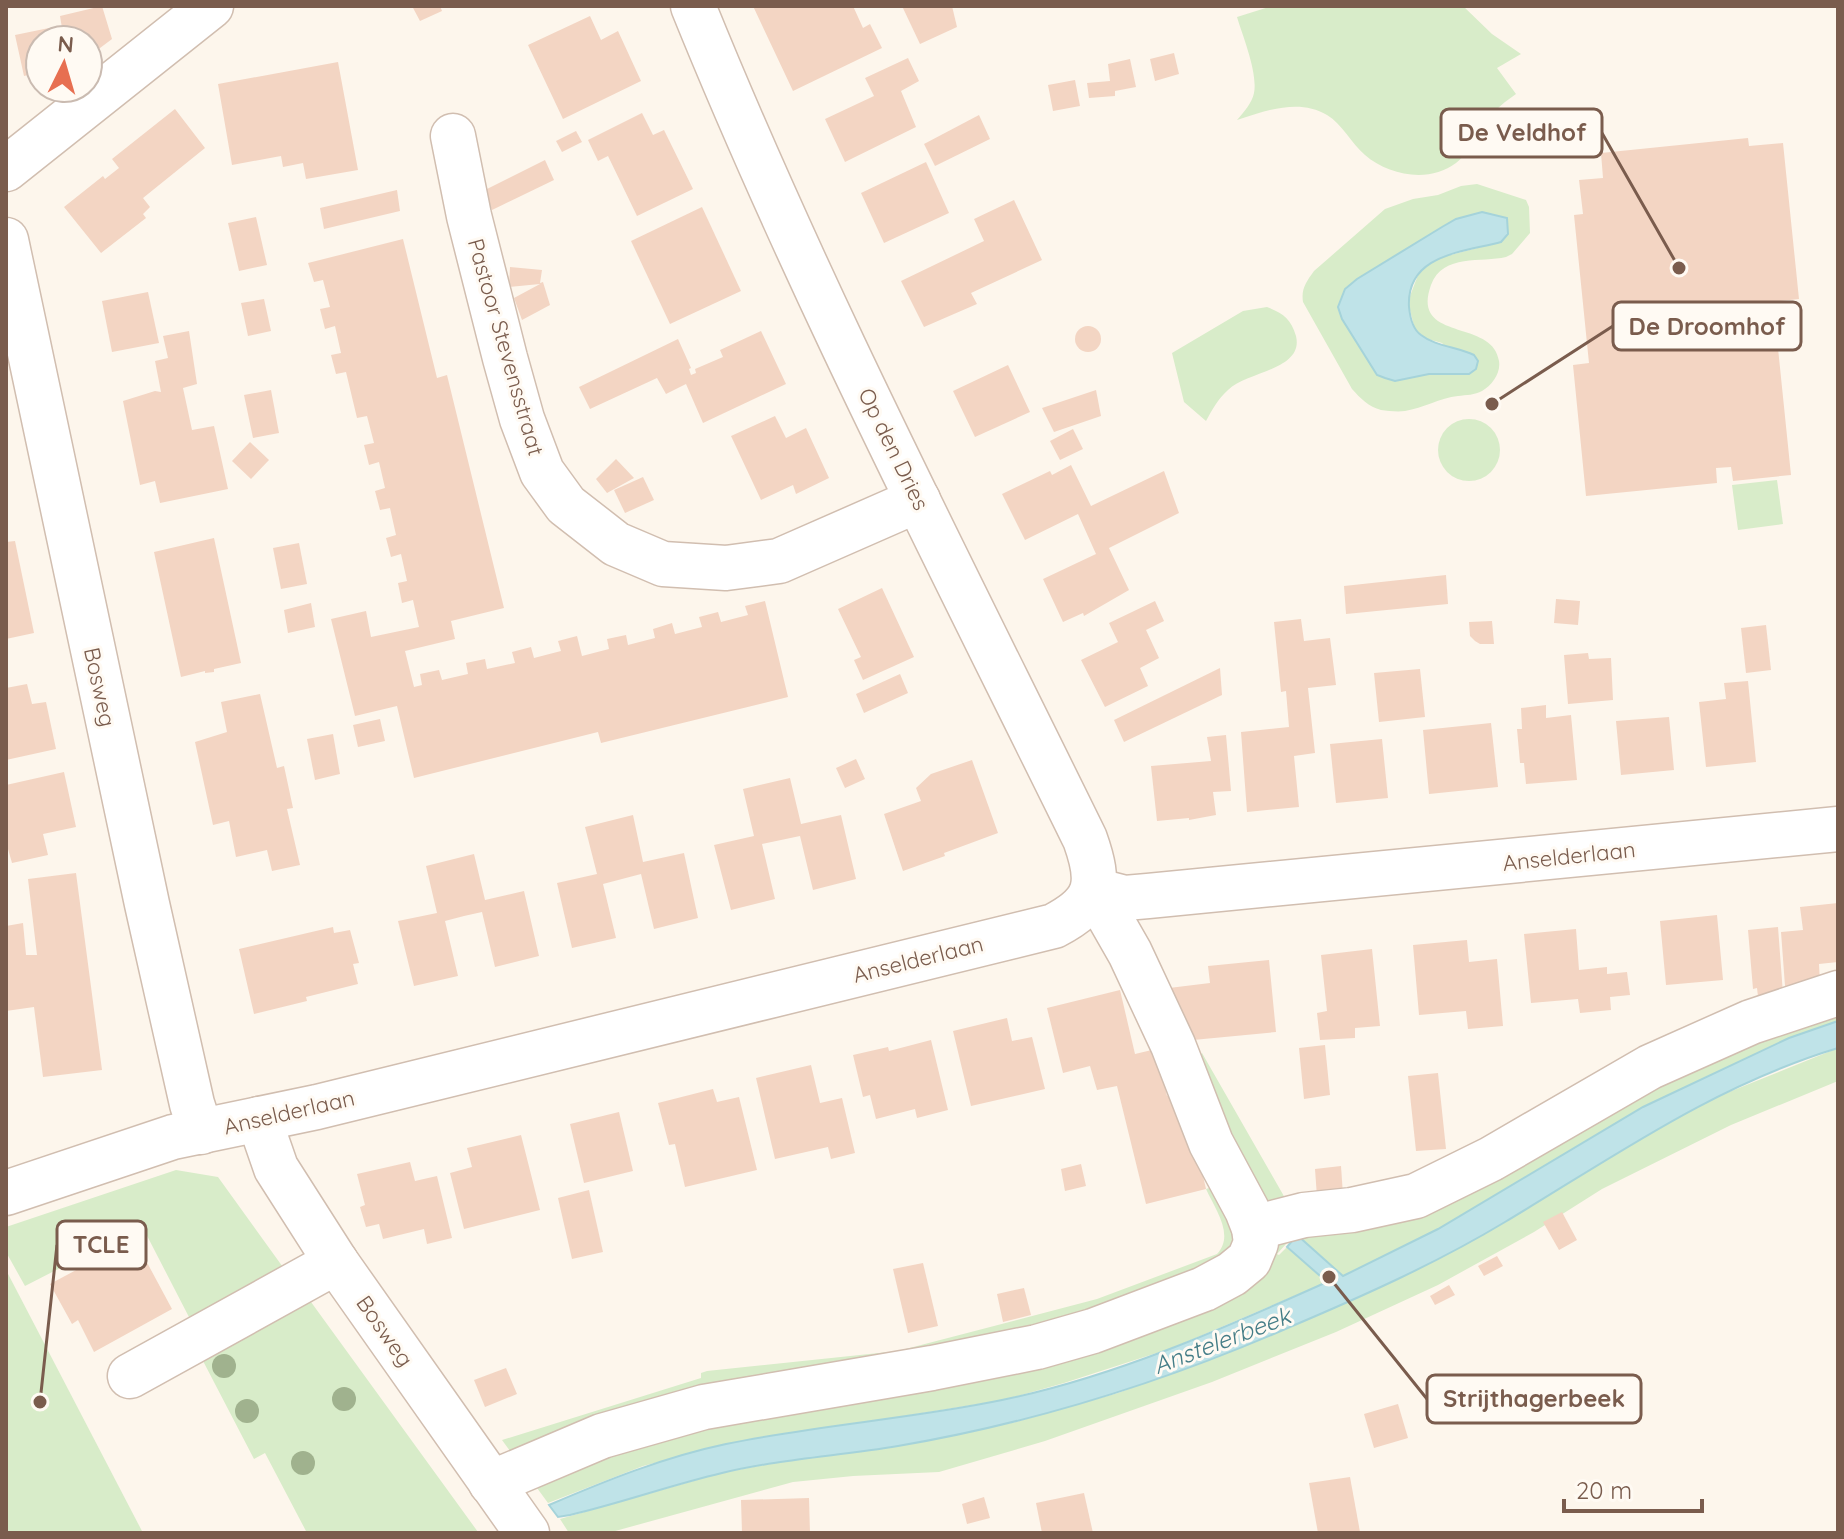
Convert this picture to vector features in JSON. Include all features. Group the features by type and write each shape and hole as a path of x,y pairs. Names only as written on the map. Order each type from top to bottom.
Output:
{"street":[{"path":"6,169 211,6"},
{"name":"Op den Dries","path":"693,6 734,108 918,500 1085,839 1096,875 1094,890"},
{"name":"Pastoor Stevensstraat","path":"453,136 469,216 522,419 542,472 566,505 616,544 663,564 726,568 779,561 918,500"},
{"name":"Bosweg","path":"6,240 147,904 201,1132"},
{"name":"Anselderlaan","path":"6,1193 173,1137 259,1119 1054,926 1070,917 1094,890 1125,898 1838,829"},
{"path":"491,1483 602,1436 704,1407 893,1376 1037,1347 1093,1331 1204,1289 1232,1274 1249,1260 1256,1243 1254,1228 1211,1143 1161,1019 1130,953 1094,890"},
{"path":"1254,1228 1304,1215 1352,1210 1416,1196 1491,1159 1650,1067 1751,1022 1838,993"},
{"name":"Bosweg","path":"259,1119 276,1168 336,1262 527,1533"},
{"path":"130,1376 336,1262"}],"green space":[{"path":"1272,6 1463,6 1492,34 1521,54 1497,68 1516,94 1485,121 1460,160 1446,169 1422,175 1397,172 1375,162 1332,119 1316,110 1282,108 1237,120 1251,100 1255,85 1237,17"},
{"path":"1477,184 1526,200 1529,207 1530,233 1512,254 1454,264 1444,268 1431,285 1428,303 1432,315 1442,323 1483,339 1493,348 1499,361 1497,374 1489,385 1476,393 1405,411 1377,409 1352,389 1303,302 1305,286 1314,271 1385,209","holes":["1482,212 1489,245 1431,260 1418,275 1410,296 1409,306 1415,330 1424,338 1442,343 1468,374 1429,374 1395,381 1377,374 1342,319 1338,306 1357,279 1456,219"]},
{"path":"1267,307 1282,314 1292,325 1296,347 1292,356 1228,390 1206,421 1184,402 1172,353 1243,311"},
{"path":"1469,419 1481,421 1491,428 1498,438 1498,462 1491,472 1481,479 1469,481 1457,479 1447,472 1440,462 1438,450 1440,438 1447,428 1457,421"},
{"path":"1777,480 1783,524 1738,530 1732,485"},
{"path":"1838,982 1838,1021 1789,1038 1643,1107 1438,1229 1343,1276 1297,1235 1305,1223 1277,1254 1287,1247 1327,1282 1172,1348 1003,1400 725,1445 643,1466 548,1503 502,1440 701,1378 701,1373 707,1371 898,1351 1097,1299 1217,1254 1222,1247 1224,1230 1206,1189 1212,1187 1197,1061 1202,1053 1285,1198 1412,1186"},
{"path":"1838,1048 1838,1081 1731,1125 1602,1189 1534,1232 1438,1285 1336,1332 1212,1382 1045,1441 939,1472 793,1482 608,1533 569,1533 560,1519 721,1473 801,1458 898,1446 1016,1422 1118,1393 1289,1328 1414,1270 1506,1221 1668,1121 1719,1096"},
{"path":"176,1170 218,1177 285,1270 190,1319 142,1226 25,1286 6,1252 6,1227"},
{"path":"6,1270 143,1533 6,1533"},
{"path":"311,1302 478,1532 307,1533 265,1453 254,1459 202,1359"}],"water":[{"path":"1482,212 1507,218 1508,234 1501,242 1455,253 1427,266 1417,276 1411,289 1409,307 1418,332 1433,342 1474,355 1478,361 1476,369 1469,374 1429,374 1395,381 1377,375 1342,319 1338,307 1345,289 1456,219"},
{"name":"Anstelerbeek","path":"1838,1021 1838,1048 1792,1064 1707,1102 1426,1265 1195,1366 1048,1413 948,1437 744,1468 570,1515 558,1517 549,1505 635,1470 703,1449 760,1437 1002,1400 1085,1378 1167,1350 1327,1282 1287,1247 1297,1235 1343,1276 1438,1229 1643,1107 1789,1038"}],"building":[{"path":"102,6 112,39 104,45 104,24 61,24 60,16"},
{"path":"412,6 440,6 442,11 420,21"},
{"path":"753,6 853,6 863,28 870,24 882,48 793,91"},
{"path":"902,6 952,6 957,27 920,44"},
{"path":"590,16 601,40 618,31 641,81 563,119 528,45"},
{"path":"24,33 24,76 15,35"},
{"path":"1174,53 1179,74 1155,81 1150,59"},
{"path":"908,58 919,81 901,91 916,127 845,162 825,119 874,96 865,78"},
{"path":"1130,59 1136,87 1115,91 1115,96 1089,98 1087,83 1110,81 1108,64"},
{"path":"338,62 358,170 306,179 303,163 283,167 281,156 232,165 218,84"},
{"path":"1075,80 1080,106 1053,111 1048,85"},
{"path":"175,109 205,148 143,198 150,207 143,214 146,218 101,253 64,207 103,176 105,179 119,168 112,159"},
{"path":"642,113 653,135 664,130 693,189 637,216 608,156 598,161 588,140"},
{"path":"979,115 990,139 935,166 924,144"},
{"path":"576,131 582,142 562,152 556,141"},
{"path":"1748,138 1749,146 1783,143 1799,299 1763,303 1765,320 1775,319 1791,475 1733,481 1731,467 1716,468 1717,483 1586,496 1573,365 1589,363 1574,215 1583,214 1579,180 1603,178 1601,153"},
{"path":"545,160 554,180 492,210 483,191"},
{"path":"926,162 949,213 884,243 861,193"},
{"path":"397,190 400,211 324,229 320,208"},
{"path":"1014,200 1042,260 971,293 977,304 924,327 901,281 984,241 974,219"},
{"path":"702,207 741,291 670,324 631,241"},
{"path":"256,217 267,265 239,271 228,223"},
{"path":"403,239 437,378 447,375 504,608 451,621 455,639 405,651 414,687 422,685 420,674 439,670 442,680 468,674 466,663 485,659 487,669 515,663 512,652 531,647 534,658 561,651 558,641 577,636 582,656 609,649 607,639 626,635 628,645 655,638 653,629 672,623 675,634 702,627 699,617 718,612 721,622 748,615 745,606 765,601 788,697 601,743 598,732 414,778 397,706 355,716 331,619 366,611 371,637 419,627 413,600 402,603 398,583 407,581 401,554 391,557 386,538 396,535 390,508 380,510 375,491 385,488 379,462 369,465 364,445 374,443 367,416 357,418 346,372 336,374 331,355 341,353 335,326 325,329 320,309 330,307 323,280 314,282 308,263"},
{"path":"510,267 542,270 540,283 543,282 550,305 522,320 514,298 540,284 509,287"},
{"path":"148,292 159,343 112,352 102,301"},
{"path":"264,299 271,331 248,336 241,303"},
{"path":"1088,326 1097,330 1101,339 1097,348 1088,352 1079,348 1075,339 1079,330"},
{"path":"189,331 197,384 183,388 192,430 214,426 228,489 160,503 155,481 140,485 123,401 161,392 155,361 168,358 163,336"},
{"path":"761,331 786,384 703,423 686,384 666,394 657,378 590,409 579,387 678,339 691,375 696,373 695,369 723,357 720,350"},
{"path":"1008,365 1030,412 975,437 953,391"},
{"path":"271,390 279,433 253,438 244,395"},
{"path":"1096,390 1101,416 1054,432 1042,408"},
{"path":"775,416 786,438 806,428 829,478 796,494 793,485 761,500 731,436"},
{"path":"1073,429 1083,449 1060,460 1050,441"},
{"path":"250,442 269,460 251,479 232,461"},
{"path":"616,459 634,478 607,493 596,479"},
{"path":"1071,465 1091,506 1164,471 1179,513 1109,548 1129,590 1084,616 1083,613 1063,622 1043,579 1096,554 1078,514 1025,540 1002,494 1050,471 1052,475"},
{"path":"643,477 654,500 625,513 614,490"},
{"path":"214,538 241,663 214,669 214,672 181,677 154,552"},
{"path":"15,541 34,633 6,639 6,542"},
{"path":"299,543 307,584 281,589 273,548"},
{"path":"1446,575 1448,604 1346,614 1344,586"},
{"path":"882,588 914,657 863,680 854,660 861,657 838,609"},
{"path":"1556,599 1580,601 1578,625 1554,623"},
{"path":"1155,601 1164,621 1146,630 1159,658 1140,668 1148,686 1105,707 1081,660 1118,642 1109,623"},
{"path":"311,603 315,627 288,633 284,610"},
{"path":"1301,619 1304,641 1330,638 1336,685 1308,688 1315,753 1294,756 1299,807 1247,812 1241,732 1289,727 1286,691 1281,692 1274,622"},
{"path":"1492,621 1494,644 1480,644 1470,636 1469,622"},
{"path":"1766,625 1771,670 1746,673 1741,628"},
{"path":"1588,653 1589,659 1611,658 1613,700 1568,704 1564,655"},
{"path":"1220,668 1222,695 1124,742 1114,720"},
{"path":"1420,669 1425,717 1379,722 1374,673"},
{"path":"900,674 908,693 864,713 856,694"},
{"path":"1748,681 1756,762 1706,767 1699,702 1726,699 1724,683"},
{"path":"27,684 32,704 46,702 56,749 6,760 6,688"},
{"path":"260,694 277,768 284,766 293,808 287,809 300,865 272,871 267,850 236,857 229,821 213,825 195,742 227,732 221,702"},
{"path":"1546,705 1546,718 1571,715 1577,780 1526,784 1524,763 1520,763 1517,729 1522,729 1521,708"},
{"path":"1669,717 1674,770 1621,775 1616,721"},
{"path":"380,719 385,741 358,747 353,725"},
{"path":"1491,723 1498,787 1429,794 1423,730"},
{"path":"333,734 340,774 315,780 307,739"},
{"path":"1226,735 1231,791 1213,792 1216,815 1157,821 1151,766 1211,761 1207,737"},
{"path":"1382,739 1388,798 1336,803 1330,744"},
{"path":"856,759 865,779 845,788 836,768"},
{"path":"972,760 998,833 903,871 884,814 921,801 916,788 931,774"},
{"path":"64,772 76,827 43,834 48,855 12,863 6,842 6,785"},
{"path":"790,778 801,824 841,815 856,879 813,890 800,836 762,844 775,899 731,910 714,845 754,836 743,789"},
{"path":"633,815 643,862 684,853 698,918 654,929 641,874 603,884 616,938 572,948 557,883 597,874 585,827"},
{"path":"474,854 485,900 524,891 539,956 495,967 482,912 464,916 445,921 458,976 414,986 398,921 437,913 426,866"},
{"path":"76,873 102,1070 43,1077 34,1007 6,1011 6,926 23,923 26,955 37,955 28,879"},
{"path":"1838,903 1838,962 1819,964 1820,984 1785,986 1781,932 1803,930 1800,907"},
{"path":"1717,915 1723,980 1666,985 1660,921"},
{"path":"333,927 334,933 350,930 359,963 353,964 358,984 254,1014 239,949"},
{"path":"1778,927 1783,994 1759,1005 1757,988 1753,989 1748,930"},
{"path":"1576,929 1579,970 1607,967 1607,974 1627,972 1630,995 1610,997 1611,1010 1580,1013 1578,999 1531,1003 1524,934"},
{"path":"1467,940 1469,962 1497,959 1503,1026 1468,1029 1466,1011 1419,1015 1413,945"},
{"path":"1372,949 1380,1026 1355,1028 1355,1038 1320,1040 1317,1013 1327,1011 1321,955"},
{"path":"1269,960 1276,1032 1193,1040 1169,988 1210,983 1208,966"},
{"path":"1120,990 1135,1054 1156,1049 1167,1096 1175,1094 1187,1144 1195,1141 1206,1189 1146,1204 1117,1086 1097,1090 1090,1066 1063,1073 1047,1008"},
{"path":"1007,1018 1012,1041 1032,1037 1045,1089 971,1106 953,1031"},
{"path":"931,1040 948,1110 917,1118 915,1109 876,1119 870,1095 863,1097 853,1055 888,1047 889,1051"},
{"path":"1325,1045 1330,1095 1304,1099 1299,1048"},
{"path":"811,1065 820,1103 842,1098 855,1153 831,1159 828,1147 775,1159 756,1078"},
{"path":"1438,1073 1446,1149 1416,1151 1408,1076"},
{"path":"713,1089 717,1102 739,1097 757,1170 685,1187 675,1144 669,1145 658,1103"},
{"path":"619,1112 633,1171 584,1183 570,1124"},
{"path":"521,1135 540,1210 464,1229 450,1173 472,1167 467,1148"},
{"path":"410,1162 415,1181 437,1176 452,1238 427,1244 424,1229 383,1239 379,1224 366,1227 360,1207 365,1205 357,1174"},
{"path":"1081,1164 1086,1186 1065,1191 1061,1169"},
{"path":"1341,1166 1343,1195 1317,1197 1315,1169"},
{"path":"589,1190 603,1252 572,1259 558,1198"},
{"path":"1562,1212 1577,1240 1559,1250 1543,1222"},
{"path":"136,1242 172,1309 94,1352 78,1320 72,1324 50,1284 121,1246 122,1249"},
{"path":"1497,1256 1503,1266 1484,1276 1478,1266"},
{"path":"923,1263 938,1326 908,1333 893,1269"},
{"path":"1449,1285 1455,1295 1435,1305 1430,1296"},
{"path":"1024,1288 1031,1315 1003,1322 997,1294"},
{"path":"506,1368 517,1394 485,1407 474,1380"},
{"path":"1398,1404 1408,1438 1374,1448 1364,1414"},
{"path":"1350,1477 1360,1532 1318,1533 1309,1483"},
{"path":"1084,1493 1093,1533 1042,1533 1036,1503"},
{"path":"984,1497 990,1518 967,1524 962,1504"},
{"path":"809,1498 810,1533 742,1533 741,1500"}],"place":[{"name":"De Veldhof","path":"1679,268"},
{"name":"De Droomhof","path":"1492,404"},
{"name":"Strijthagerbeek","path":"1329,1277"},
{"name":"TCLE","path":"40,1402"}]}
